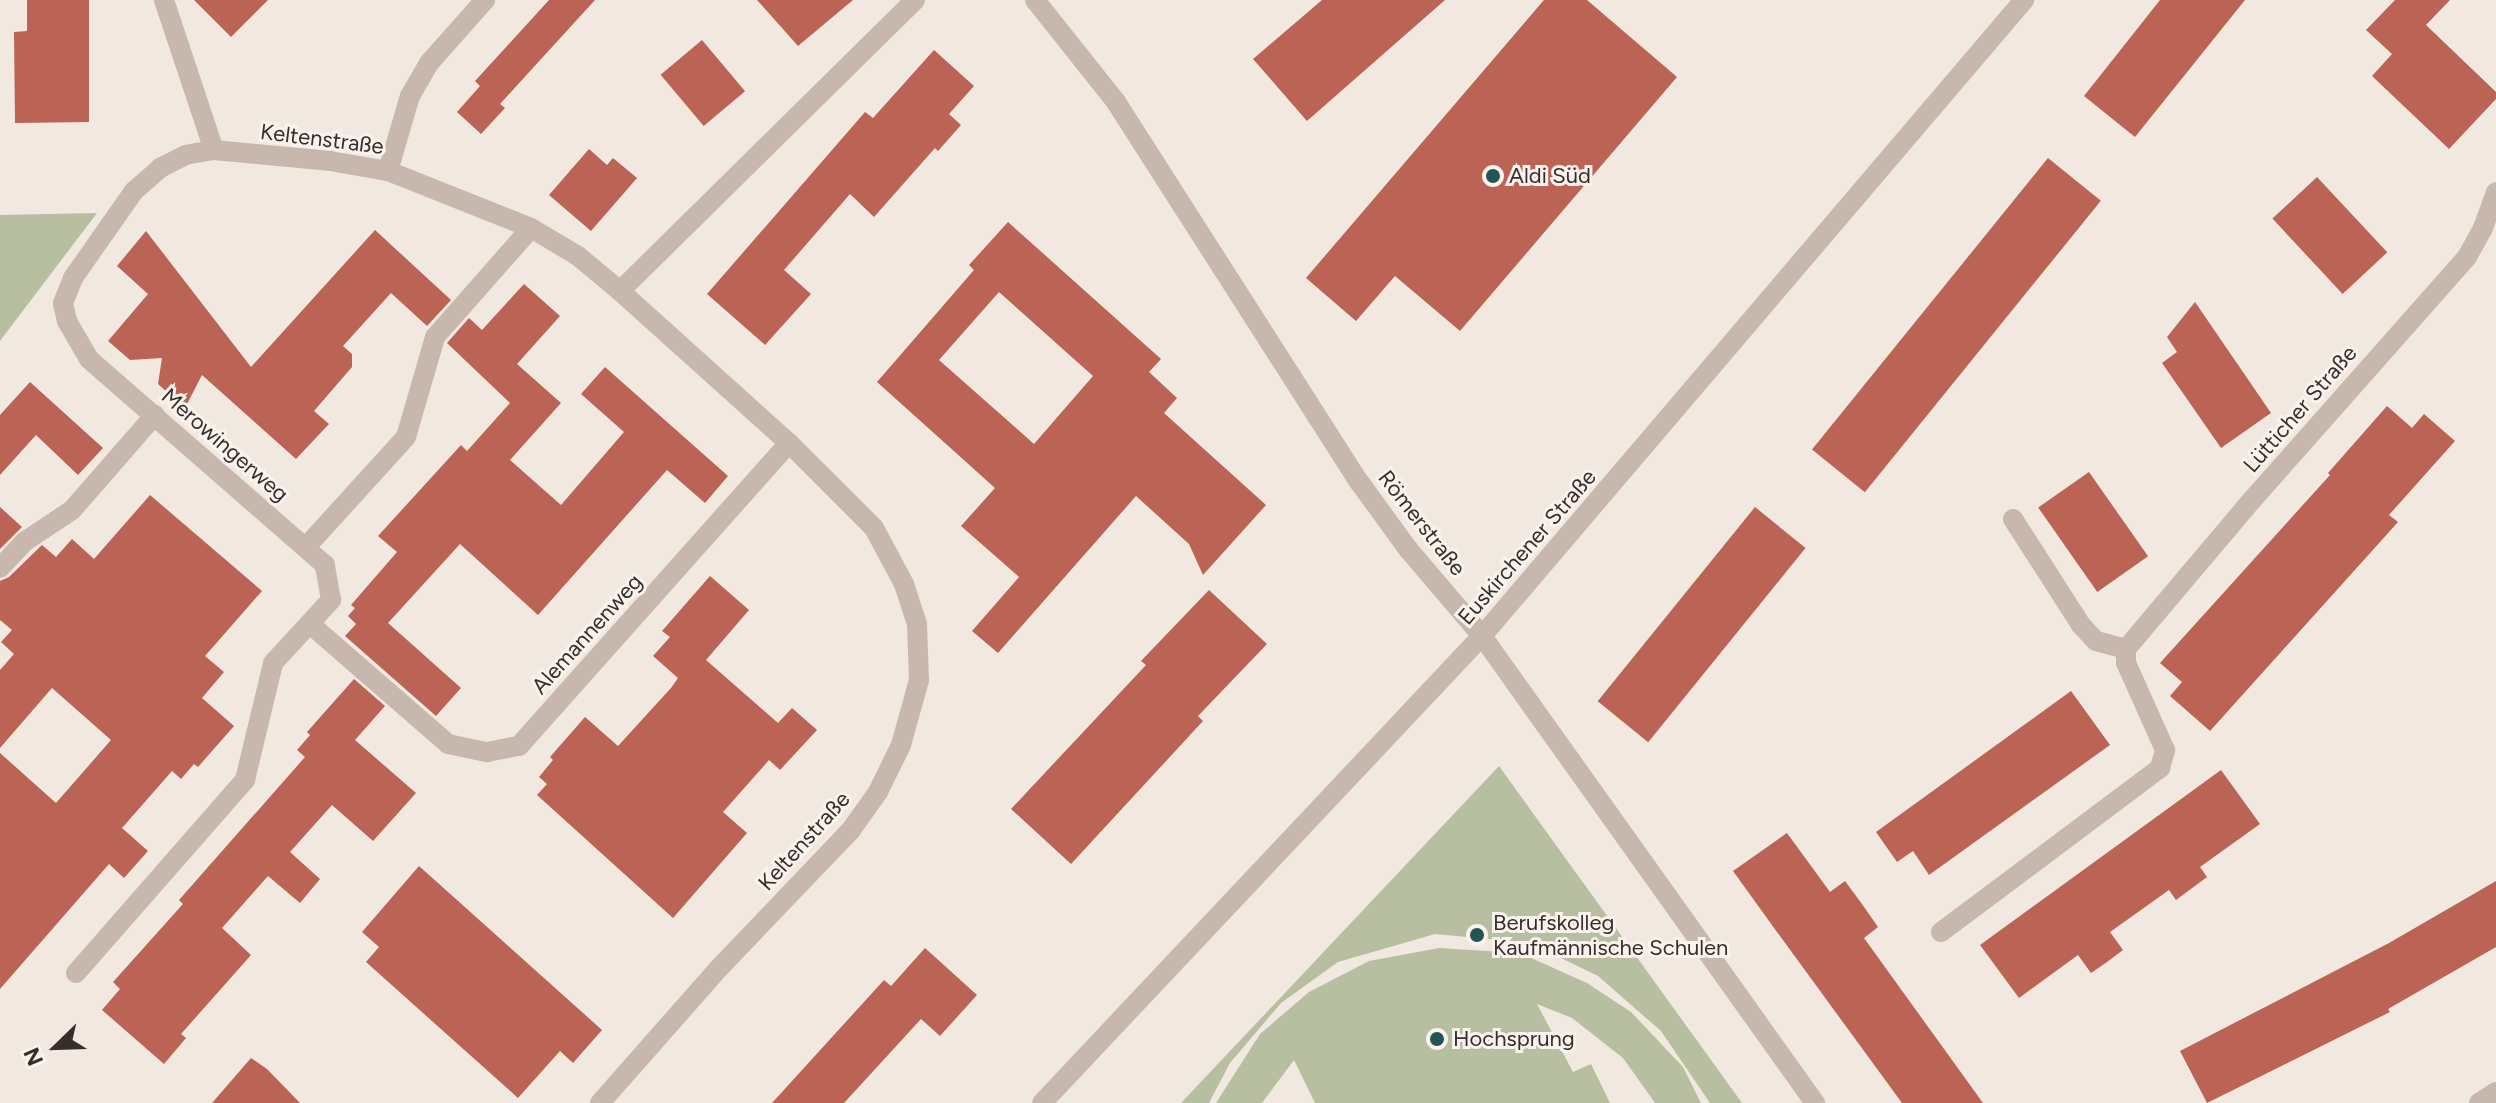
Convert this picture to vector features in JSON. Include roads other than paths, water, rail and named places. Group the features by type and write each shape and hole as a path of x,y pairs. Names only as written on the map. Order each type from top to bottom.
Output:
{"street":[{"path":"164,0 214,150"},
{"path":"388,171 410,96 423,73 485,0"},
{"path":"620,291 915,0"},
{"name":"Römerstraße","path":"1035,0 1116,102 1360,483 1408,549 1482,636 1815,1103"},
{"name":"Euskirchener Straße","path":"1042,1103 1482,636 2024,0"},
{"name":"Keltenstraße","path":"63,303 73,278 134,191 160,168 185,155 214,150 330,161 388,171 457,195 531,228 578,256 789,443 874,528 904,584 917,624 919,680 901,745 878,792 851,830 719,968 600,1103"},
{"name":"Lütticher Straße","path":"2126,649 2245,508 2467,257 2483,228 2496,192"},
{"path":"306,547 406,437 435,337 531,228"},
{"name":"Merowingerweg","path":"63,303 67,321 89,359 325,565 331,600 273,663 245,780 76,973"},
{"path":"0,568 24,542 72,510 155,415"},
{"name":"Alemannenweg","path":"310,624 448,744 487,752 519,746 789,443"},
{"path":"1941,932 2160,768 2165,750 2126,663 2126,649 2096,641 2081,625 2013,519"},
{"path":"2479,1103 2496,1092"}],"place":[{"name":"Aldi Süd","path":"1493,176"},
{"name":"Berufskolleg Kaufmännische Schulen","path":"1477,935"},
{"name":"Hochsprung","path":"1437,1039"}]}
